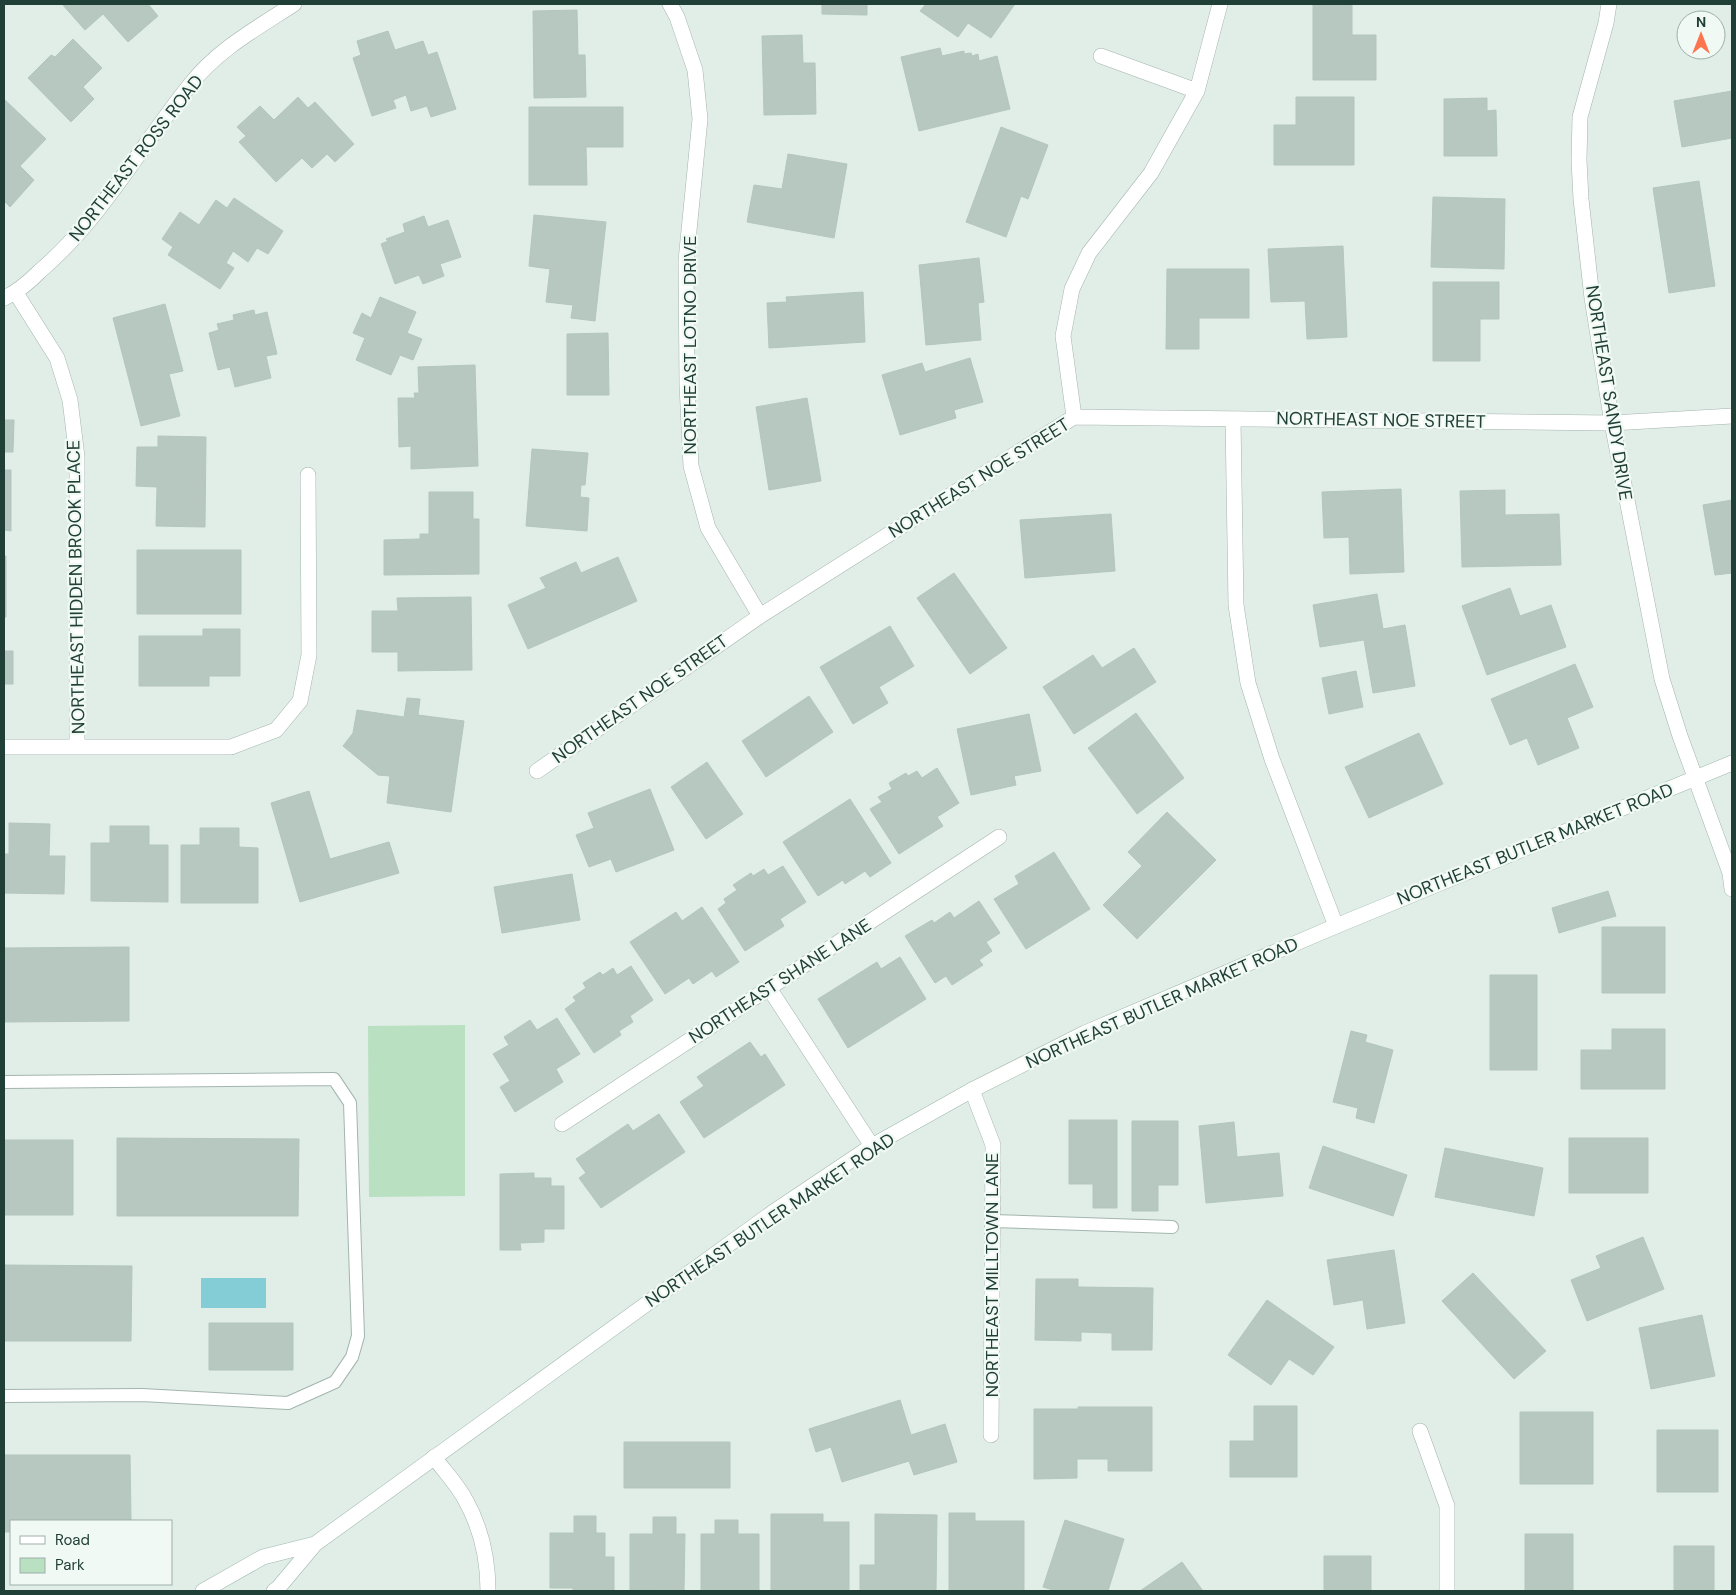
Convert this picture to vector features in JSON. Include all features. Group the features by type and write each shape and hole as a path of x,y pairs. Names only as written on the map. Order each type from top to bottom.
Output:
{"street":[{"name":"NORTHEAST ROSS ROAD","path":"10,295 54,260 88,224 191,84 228,47 294,4"},
{"name":"NORTHEAST LOTNO DRIVE","path":"670,4 677,17 695,70 700,119 686,260 687,385 691,466 708,528 760,616"},
{"path":"1074,417 1063,336 1072,289 1089,253 1150,173 1197,91 1220,4"},
{"name":"NORTHEAST SANDY DRIVE","path":"1608,4 1606,23 1580,117 1579,160 1581,198 1592,298 1612,422 1662,679 1680,736 1730,873 1732,889"},
{"path":"1101,56 1197,91"},
{"name":"NORTHEAST HIDDEN BROOK PLACE","path":"10,295 57,358 70,400 77,457 77,746"},
{"name":"NORTHEAST NOE STREET","path":"537,771 760,616 1074,417 1612,422 1732,416"},
{"path":"1233,419 1236,605 1248,683 1272,759 1336,926"},
{"path":"4,747 231,747 276,730 300,700 309,655 308,475"},
{"name":"NORTHEAST BUTLER MARKET ROAD","path":"274,1591 315,1544 772,1213 872,1146 972,1090 1085,1033 1336,926 1732,763"},
{"name":"NORTHEAST SHANE LANE","path":"562,1124 999,837"},
{"path":"769,988 872,1146"},
{"name":"NORTHEAST MILLTOWN LANE","path":"972,1090 993,1145 991,1434"},
{"path":"1420,1431 1446,1506 1447,1591"},
{"path":"434,1457 466,1501 479,1530 488,1576 488,1591"},
{"name":"NORTHEAST BUTLER MARKET ROAD","path":"203,1591 263,1558 315,1544"}],"lane":[{"path":"4,1082 334,1079 350,1102 358,1336 352,1357 335,1382 288,1403 142,1396 4,1396"},
{"path":"992,1221 1172,1227"}],"green space":[{"path":"465,1025 465,1196 369,1197 368,1026"}],"water":[{"path":"201,1278 266,1278 266,1308 201,1308"}],"building":[{"path":"62,4 148,4 158,16 128,42 103,14 85,30"},
{"path":"822,4 867,4 867,15 822,14"},
{"path":"926,4 1015,4 991,38 968,23 958,37 920,11"},
{"path":"1313,4 1352,4 1352,35 1376,35 1376,80 1313,80"},
{"path":"577,10 578,55 585,55 586,97 534,98 533,11"},
{"path":"388,31 395,50 423,41 428,55 437,52 456,109 431,117 427,106 411,111 406,95 393,100 396,108 372,116 353,58 361,55 357,41"},
{"path":"802,35 803,63 815,63 816,114 764,115 762,36"},
{"path":"73,39 102,68 83,87 94,99 71,122 28,78 51,55 55,57"},
{"path":"940,48 942,56 964,51 964,54 971,53 972,56 978,54 979,61 997,56 1010,109 919,131 901,57"},
{"path":"1732,91 1732,138 1682,147 1674,101"},
{"path":"298,97 308,108 315,102 354,144 335,162 327,154 312,168 302,158 276,182 239,142 246,136 237,127 260,106 274,120"},
{"path":"1296,97 1354,97 1354,165 1274,165 1274,125 1296,125"},
{"path":"1487,98 1487,111 1496,110 1497,156 1444,156 1444,99"},
{"path":"4,99 46,139 20,166 34,180 10,207 4,201"},
{"path":"529,107 623,107 623,147 586,147 587,185 529,185"},
{"path":"1001,127 1048,145 1028,199 1021,196 1006,237 966,222"},
{"path":"788,154 847,164 834,238 747,222 754,185 782,189"},
{"path":"1699,181 1715,286 1669,293 1653,188"},
{"path":"1433,197 1505,199 1504,269 1431,267"},
{"path":"234,198 283,231 268,254 257,248 248,262 233,251 226,263 234,268 220,289 168,255 173,247 162,239 180,212 199,225 216,200 227,208"},
{"path":"534,215 606,222 595,321 571,318 573,305 546,302 550,269 529,266"},
{"path":"424,216 428,227 448,220 461,257 440,264 444,276 423,284 419,275 395,284 381,244 388,241 386,239 405,232 403,224"},
{"path":"1343,246 1347,337 1307,339 1305,301 1271,302 1268,249"},
{"path":"979,258 984,302 978,303 981,340 926,345 919,265"},
{"path":"1167,269 1249,269 1249,318 1199,318 1199,349 1166,349"},
{"path":"1433,282 1499,282 1499,319 1480,319 1480,361 1433,361"},
{"path":"863,292 865,342 769,348 767,303 787,302 786,297"},
{"path":"380,297 416,312 407,333 422,339 413,360 400,355 391,375 356,360 365,338 353,333 362,313 371,318"},
{"path":"165,304 183,371 169,374 180,416 141,426 113,318"},
{"path":"254,310 255,315 267,312 277,354 266,356 271,378 235,387 230,367 218,370 209,333 219,330 217,324 234,320 233,315"},
{"path":"608,333 609,395 567,395 567,334"},
{"path":"970,358 983,402 954,410 956,418 900,435 882,375 922,363 925,372"},
{"path":"475,365 478,466 411,469 411,446 399,447 398,398 415,398 414,393 419,393 418,367"},
{"path":"807,398 821,481 769,490 756,407"},
{"path":"4,420 14,420 13,452 4,452"},
{"path":"158,436 206,437 205,527 156,526 157,487 136,486 137,447 158,447"},
{"path":"532,449 588,453 585,485 581,485 580,497 589,498 587,531 526,526"},
{"path":"4,470 11,470 11,531 4,530"},
{"path":"1401,489 1404,572 1350,574 1349,537 1324,538 1322,492"},
{"path":"1505,490 1505,515 1559,514 1561,565 1462,567 1460,491"},
{"path":"429,492 473,492 473,519 479,519 479,574 384,575 384,540 420,539 420,534 429,534"},
{"path":"1732,500 1732,573 1715,575 1703,505"},
{"path":"1111,514 1115,571 1025,578 1020,520"},
{"path":"137,550 241,550 241,614 137,614"},
{"path":"4,556 6,556 6,617 4,617"},
{"path":"618,557 637,601 528,649 508,605 546,588 540,578 576,562 581,573"},
{"path":"954,573 1007,648 970,674 917,598"},
{"path":"1510,588 1520,616 1551,605 1566,647 1487,675 1462,606"},
{"path":"1377,594 1383,629 1405,625 1415,686 1373,693 1364,640 1320,647 1313,605"},
{"path":"471,597 472,670 398,671 398,652 372,652 372,611 398,611 397,598"},
{"path":"890,626 914,666 879,687 888,703 853,724 820,667"},
{"path":"203,629 240,629 240,676 209,676 209,686 139,686 139,636 203,636"},
{"path":"1134,648 1156,682 1074,734 1043,687 1093,655 1102,668"},
{"path":"4,651 13,651 13,684 4,684"},
{"path":"1575,664 1593,707 1567,718 1579,748 1538,765 1527,738 1510,745 1491,699"},
{"path":"1356,671 1363,707 1329,714 1322,678"},
{"path":"809,696 833,732 766,777 742,741"},
{"path":"407,698 420,699 418,715 464,721 451,812 387,803 390,776 378,775 343,746 353,733 357,710 404,717"},
{"path":"1136,713 1184,778 1137,814 1088,748"},
{"path":"1029,714 1041,771 1014,776 1016,785 971,795 957,729"},
{"path":"1419,733 1443,784 1369,818 1345,767"},
{"path":"707,762 743,814 706,839 671,787"},
{"path":"937,768 959,803 937,817 943,826 899,854 870,809 882,802 878,797 892,789 889,783 906,773 908,776 917,771 922,778"},
{"path":"650,789 674,850 616,872 611,859 589,867 576,835 594,828 588,813"},
{"path":"309,791 330,859 389,842 399,873 300,902 271,803"},
{"path":"850,799 891,863 870,877 865,871 845,884 843,880 818,896 783,842"},
{"path":"1167,812 1216,860 1137,939 1103,905 1142,866 1128,852"},
{"path":"9,823 50,824 49,856 65,856 64,894 4,893 4,854 9,854"},
{"path":"110,826 149,826 149,845 168,845 168,902 91,901 91,843 110,843"},
{"path":"200,828 239,828 239,847 258,848 258,903 181,903 181,845 200,845"},
{"path":"1054,852 1090,909 1026,949 994,899 1019,884 1015,876"},
{"path":"783,866 806,902 780,919 784,926 745,951 718,909 726,903 724,899 737,890 733,885 751,873 753,876 764,869 768,875"},
{"path":"572,874 580,920 502,933 494,887"},
{"path":"1608,891 1616,916 1559,933 1552,908"},
{"path":"979,901 1000,933 986,942 992,951 979,960 983,965 952,985 946,976 935,983 905,936 932,920 934,923 950,912 954,918"},
{"path":"702,907 739,962 716,977 712,971 693,984 689,978 665,994 630,942 676,912 682,921"},
{"path":"1602,927 1665,927 1665,993 1602,993"},
{"path":"129,947 129,1021 4,1022 4,948"},
{"path":"900,957 926,999 848,1048 818,999 877,962 881,969"},
{"path":"631,966 653,1000 630,1016 633,1022 619,1031 621,1035 594,1053 565,1009 576,1001 573,997 586,988 583,983 600,972 603,975 613,968 617,975"},
{"path":"1490,975 1537,975 1537,1070 1490,1070"},
{"path":"557,1018 580,1054 556,1069 563,1082 515,1112 500,1087 510,1081 493,1054 509,1045 504,1037 530,1020 537,1030"},
{"path":"1612,1029 1665,1029 1665,1089 1581,1089 1581,1050 1612,1050"},
{"path":"1351,1031 1367,1035 1365,1042 1393,1050 1374,1123 1356,1118 1358,1108 1333,1102"},
{"path":"750,1042 761,1057 765,1054 785,1085 704,1138 680,1102 704,1086 697,1077"},
{"path":"659,1114 685,1152 601,1208 579,1178 586,1173 576,1159 628,1124 633,1131"},
{"path":"1069,1120 1117,1120 1117,1208 1093,1208 1093,1184 1069,1184"},
{"path":"1132,1121 1178,1121 1178,1185 1158,1185 1158,1211 1132,1211"},
{"path":"1234,1122 1237,1157 1279,1153 1283,1196 1206,1203 1199,1126"},
{"path":"117,1138 299,1139 298,1216 117,1216"},
{"path":"1569,1138 1648,1138 1648,1193 1569,1193"},
{"path":"4,1140 73,1140 73,1215 4,1215"},
{"path":"1323,1146 1407,1175 1393,1216 1309,1188"},
{"path":"1445,1148 1543,1168 1534,1216 1435,1197"},
{"path":"534,1173 534,1178 551,1178 551,1186 564,1186 564,1229 544,1229 544,1242 520,1243 521,1250 500,1250 500,1174"},
{"path":"1643,1237 1664,1289 1587,1321 1571,1280 1601,1268 1596,1256"},
{"path":"1394,1250 1405,1323 1367,1329 1363,1300 1334,1305 1327,1260"},
{"path":"4,1265 132,1266 131,1341 4,1341"},
{"path":"1473,1273 1546,1351 1514,1379 1442,1301"},
{"path":"1036,1279 1078,1279 1078,1287 1153,1288 1152,1350 1112,1350 1112,1333 1081,1332 1081,1341 1035,1340"},
{"path":"1267,1300 1334,1347 1313,1375 1289,1359 1271,1385 1228,1355"},
{"path":"1702,1315 1715,1376 1651,1389 1639,1328"},
{"path":"209,1323 293,1323 293,1370 209,1370"},
{"path":"900,1400 911,1435 945,1424 957,1462 914,1475 909,1461 842,1482 831,1447 816,1452 809,1429"},
{"path":"1254,1406 1297,1406 1297,1477 1230,1477 1230,1441 1254,1441"},
{"path":"1078,1407 1152,1407 1152,1471 1108,1471 1108,1459 1077,1459 1077,1478 1034,1479 1034,1409 1078,1409"},
{"path":"1520,1412 1593,1412 1593,1484 1520,1484"},
{"path":"1657,1430 1718,1430 1718,1492 1657,1492"},
{"path":"624,1442 730,1442 730,1488 624,1488"},
{"path":"4,1455 130,1455 131,1520 10,1520 10,1532 4,1532"},
{"path":"949,1513 975,1513 975,1521 1024,1521 1024,1591 949,1591"},
{"path":"771,1514 823,1514 823,1522 849,1522 849,1591 771,1591"},
{"path":"875,1514 937,1515 936,1591 860,1591 860,1565 875,1565"},
{"path":"574,1516 596,1516 596,1533 605,1533 605,1557 614,1557 614,1591 573,1591 573,1588 550,1588 550,1533 574,1533"},
{"path":"653,1517 676,1517 676,1534 685,1534 684,1591 630,1590 630,1534 653,1534"},
{"path":"715,1520 738,1520 738,1534 759,1534 759,1591 701,1591 701,1534 715,1534"},
{"path":"1065,1520 1124,1539 1108,1591 1056,1591 1043,1587"},
{"path":"1525,1534 1573,1534 1573,1591 1525,1591"},
{"path":"1674,1546 1714,1546 1714,1591 1674,1591"},
{"path":"1324,1556 1371,1556 1371,1591 1324,1591"},
{"path":"1182,1562 1203,1591 1140,1591"}]}
